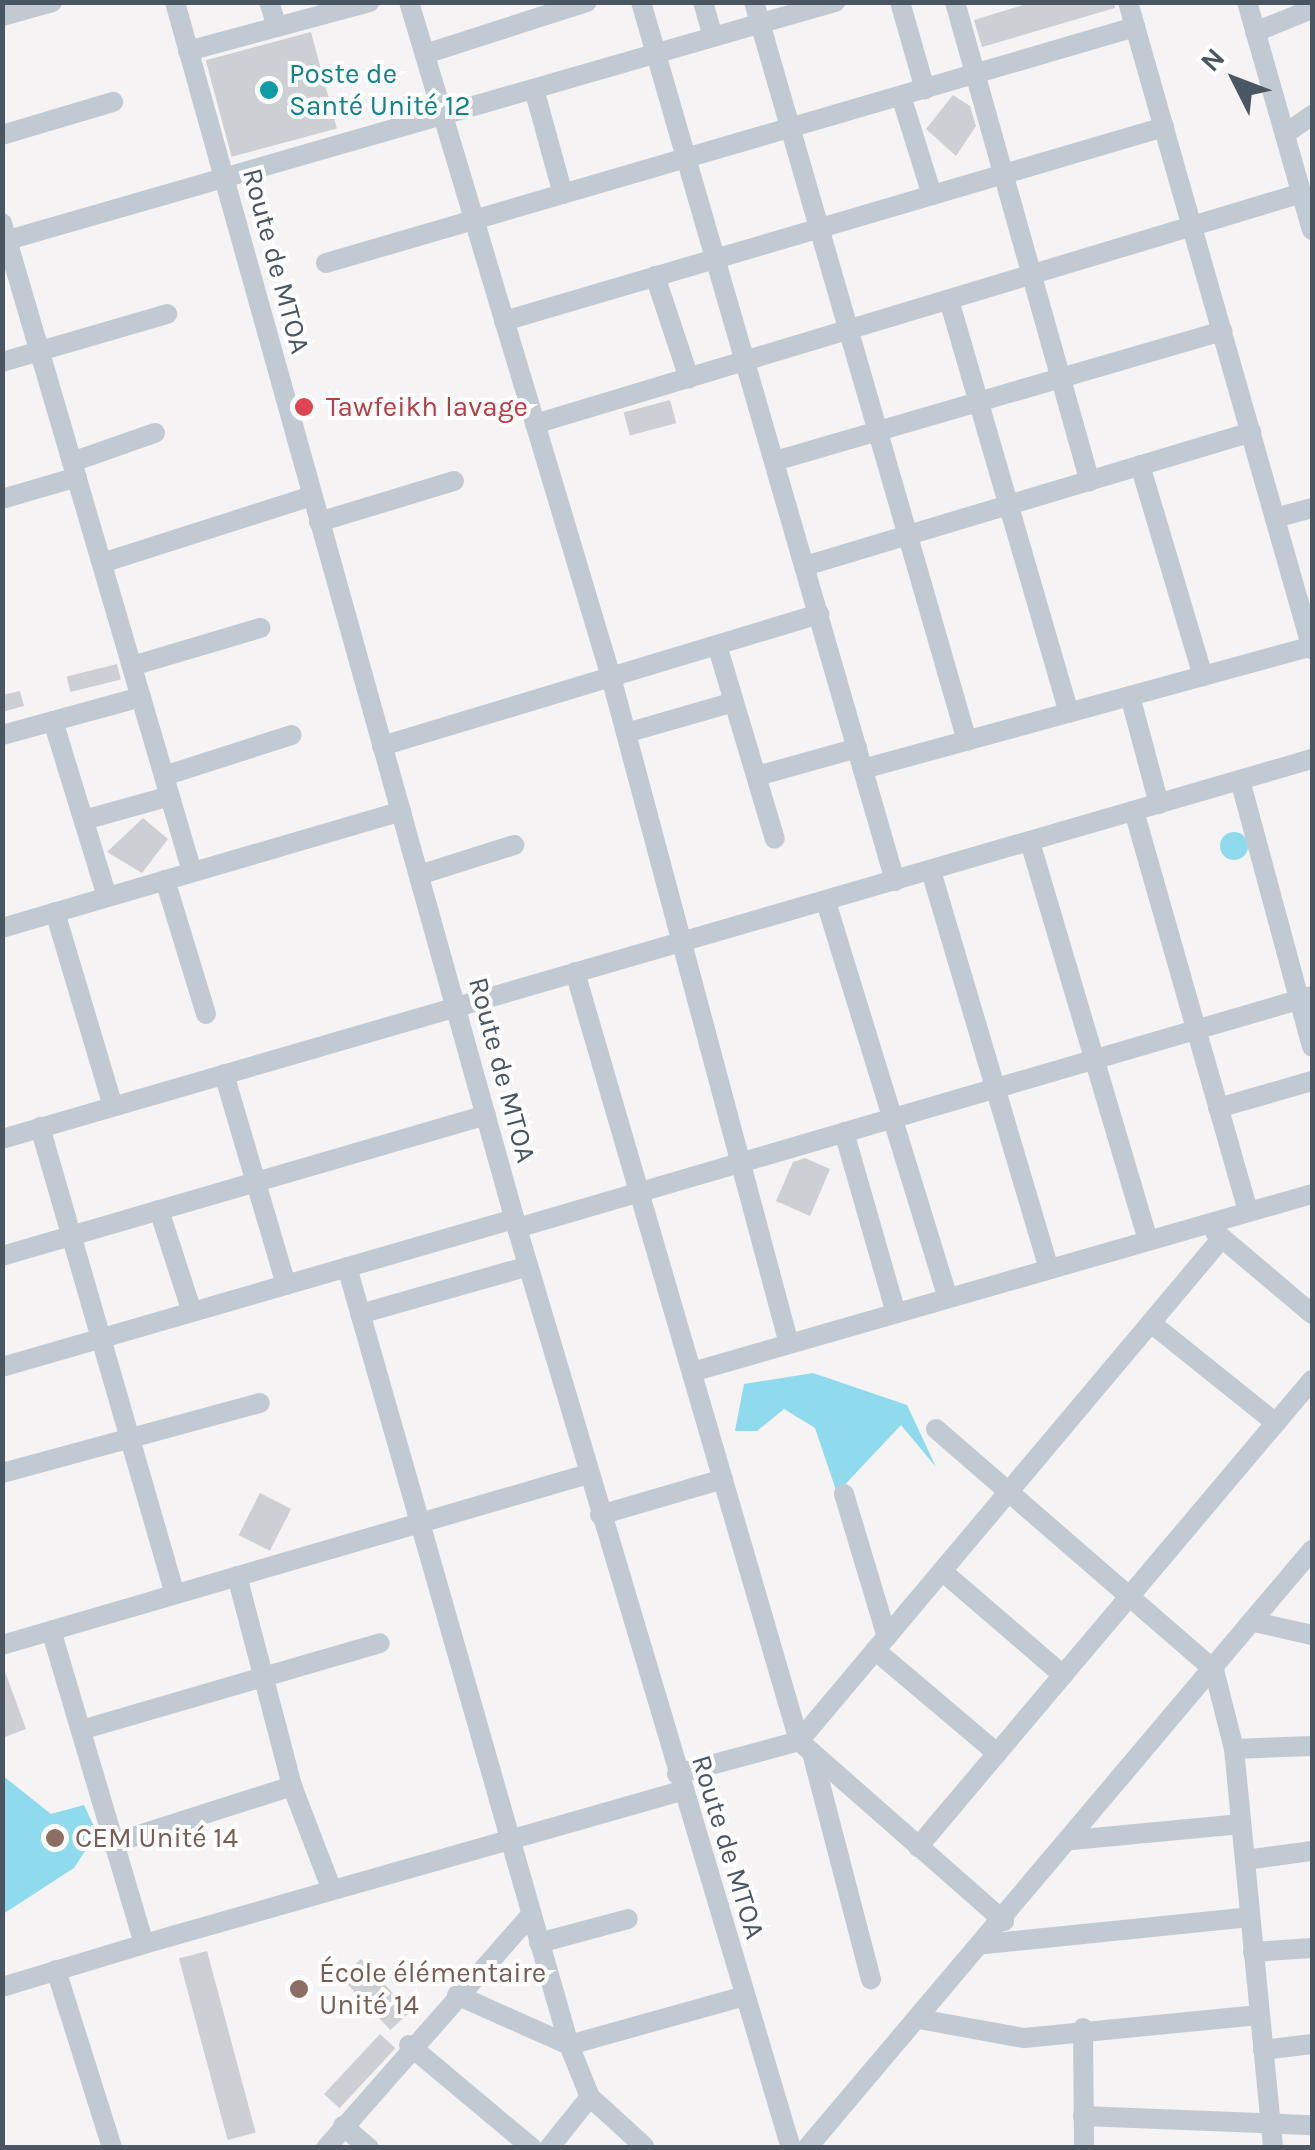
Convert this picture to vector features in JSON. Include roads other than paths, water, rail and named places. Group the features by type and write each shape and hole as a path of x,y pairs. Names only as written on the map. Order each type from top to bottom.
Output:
{"street":[{"path":"2,16 52,2"},
{"name":"Route de MTOA","path":"175,2 528,1266 791,2148"},
{"path":"269,2 276,27"},
{"path":"188,50 368,2"},
{"path":"409,2 611,677 789,1344"},
{"path":"425,54 587,2"},
{"path":"641,2 895,882"},
{"path":"703,2 713,37"},
{"path":"754,2 967,741"},
{"path":"900,2 925,89"},
{"path":"954,2 1090,480"},
{"path":"863,770 1312,647 1128,2"},
{"path":"1247,2 1312,230"},
{"path":"192,872 5,232 224,178 830,3"},
{"path":"1256,32 1312,9"},
{"path":"326,263 1135,27"},
{"path":"534,89 563,194"},
{"path":"900,96 932,195"},
{"path":"2,134 113,102"},
{"path":"1285,134 1312,115"},
{"path":"504,321 1164,127"},
{"path":"536,424 1302,193"},
{"path":"655,276 689,378"},
{"path":"949,300 1069,713"},
{"path":"2,362 167,314"},
{"path":"775,462 1222,331"},
{"path":"805,566 1251,432"},
{"path":"2,499 156,433"},
{"path":"1140,466 1203,676"},
{"path":"319,522 454,480"},
{"path":"102,563 312,496"},
{"path":"1275,518 1312,508"},
{"path":"382,746 819,614"},
{"path":"132,666 260,628"},
{"path":"717,645 775,839"},
{"path":"1130,696 1159,804"},
{"path":"2,734 141,697"},
{"path":"626,732 734,702"},
{"path":"54,721 107,897"},
{"path":"84,820 292,735"},
{"path":"758,776 857,748"},
{"path":"2,1139 1312,759"},
{"path":"1240,780 1306,998 1312,1046"},
{"path":"2,928 401,811"},
{"path":"1134,812 1248,1212"},
{"path":"1030,842 1148,1241"},
{"path":"419,875 514,846"},
{"path":"930,871 1049,1269"},
{"path":"164,880 206,1014"},
{"path":"826,902 948,1298"},
{"path":"56,912 113,1107"},
{"path":"575,972 723,1480 806,1747 870,1978"},
{"path":"2,1367 347,1267 639,1192 1306,998"},
{"path":"224,1074 286,1285"},
{"path":"1218,1108 1312,1081"},
{"path":"2,1256 486,1115"},
{"path":"40,1128 174,1594"},
{"path":"844,1132 896,1313"},
{"path":"692,1372 1148,1241 1214,1231 1248,1212 1312,1194"},
{"path":"158,1210 192,1312"},
{"path":"1214,1231 1312,1314"},
{"path":"2,1987 806,1747 881,1643 1150,1323 1214,1231"},
{"path":"360,1314 528,1266"},
{"path":"347,1267 569,2045 590,2097 644,2146"},
{"path":"1150,1323 1276,1424"},
{"path":"918,1847 1312,1380"},
{"path":"2,1473 260,1403"},
{"path":"936,1429 1214,1670 1234,1749 1273,2148"},
{"path":"2,1644 588,1474"},
{"path":"600,1515 723,1480"},
{"path":"844,1494 881,1643 998,1754"},
{"path":"807,2148 985,1944 1312,1550"},
{"path":"942,1571 1063,1675"},
{"path":"238,1576 292,1786 332,1890"},
{"path":"1254,1622 1312,1636"},
{"path":"51,1630 120,1841 144,1944"},
{"path":"81,1730 380,1643"},
{"path":"1234,1749 1312,1746"},
{"path":"806,1747 1004,1921"},
{"path":"120,1841 292,1786"},
{"path":"1072,1840 1241,1824"},
{"path":"1245,1860 1312,1851"},
{"path":"326,2148 409,2045 530,1914"},
{"path":"985,1944 1250,1917"},
{"path":"539,1943 628,1919"},
{"path":"1253,1952 1312,1948"},
{"path":"56,1970 112,2148"},
{"path":"457,1996 569,2045 744,1996"},
{"path":"919,2019 1024,2038 1083,2028 1259,2015"},
{"path":"1083,2028 1084,2148"},
{"path":"1263,2050 1312,2044"},
{"path":"409,2045 532,2148"},
{"path":"548,2148 590,2097"},
{"path":"1083,2116 1312,2125"},
{"path":"343,2126 369,2148"}],"water":[{"path":"1234,832 1244,836 1248,846 1244,856 1234,860 1224,856 1220,846 1224,836"},
{"path":"813,1373 907,1405 936,1467 901,1425 837,1493 815,1428 784,1409 757,1431 735,1431 744,1384"},
{"path":"2,1775 51,1814 84,1805 97,1833 74,1868 3,1914"}],"place":[{"name":"Poste de Santé Unité 12","path":"269,90"},
{"name":"Tawfeikh lavage","path":"304,407"},
{"name":"CEM Unité 14","path":"55,1838"},
{"name":"École élémentaire Unité 14","path":"299,1989"}]}
